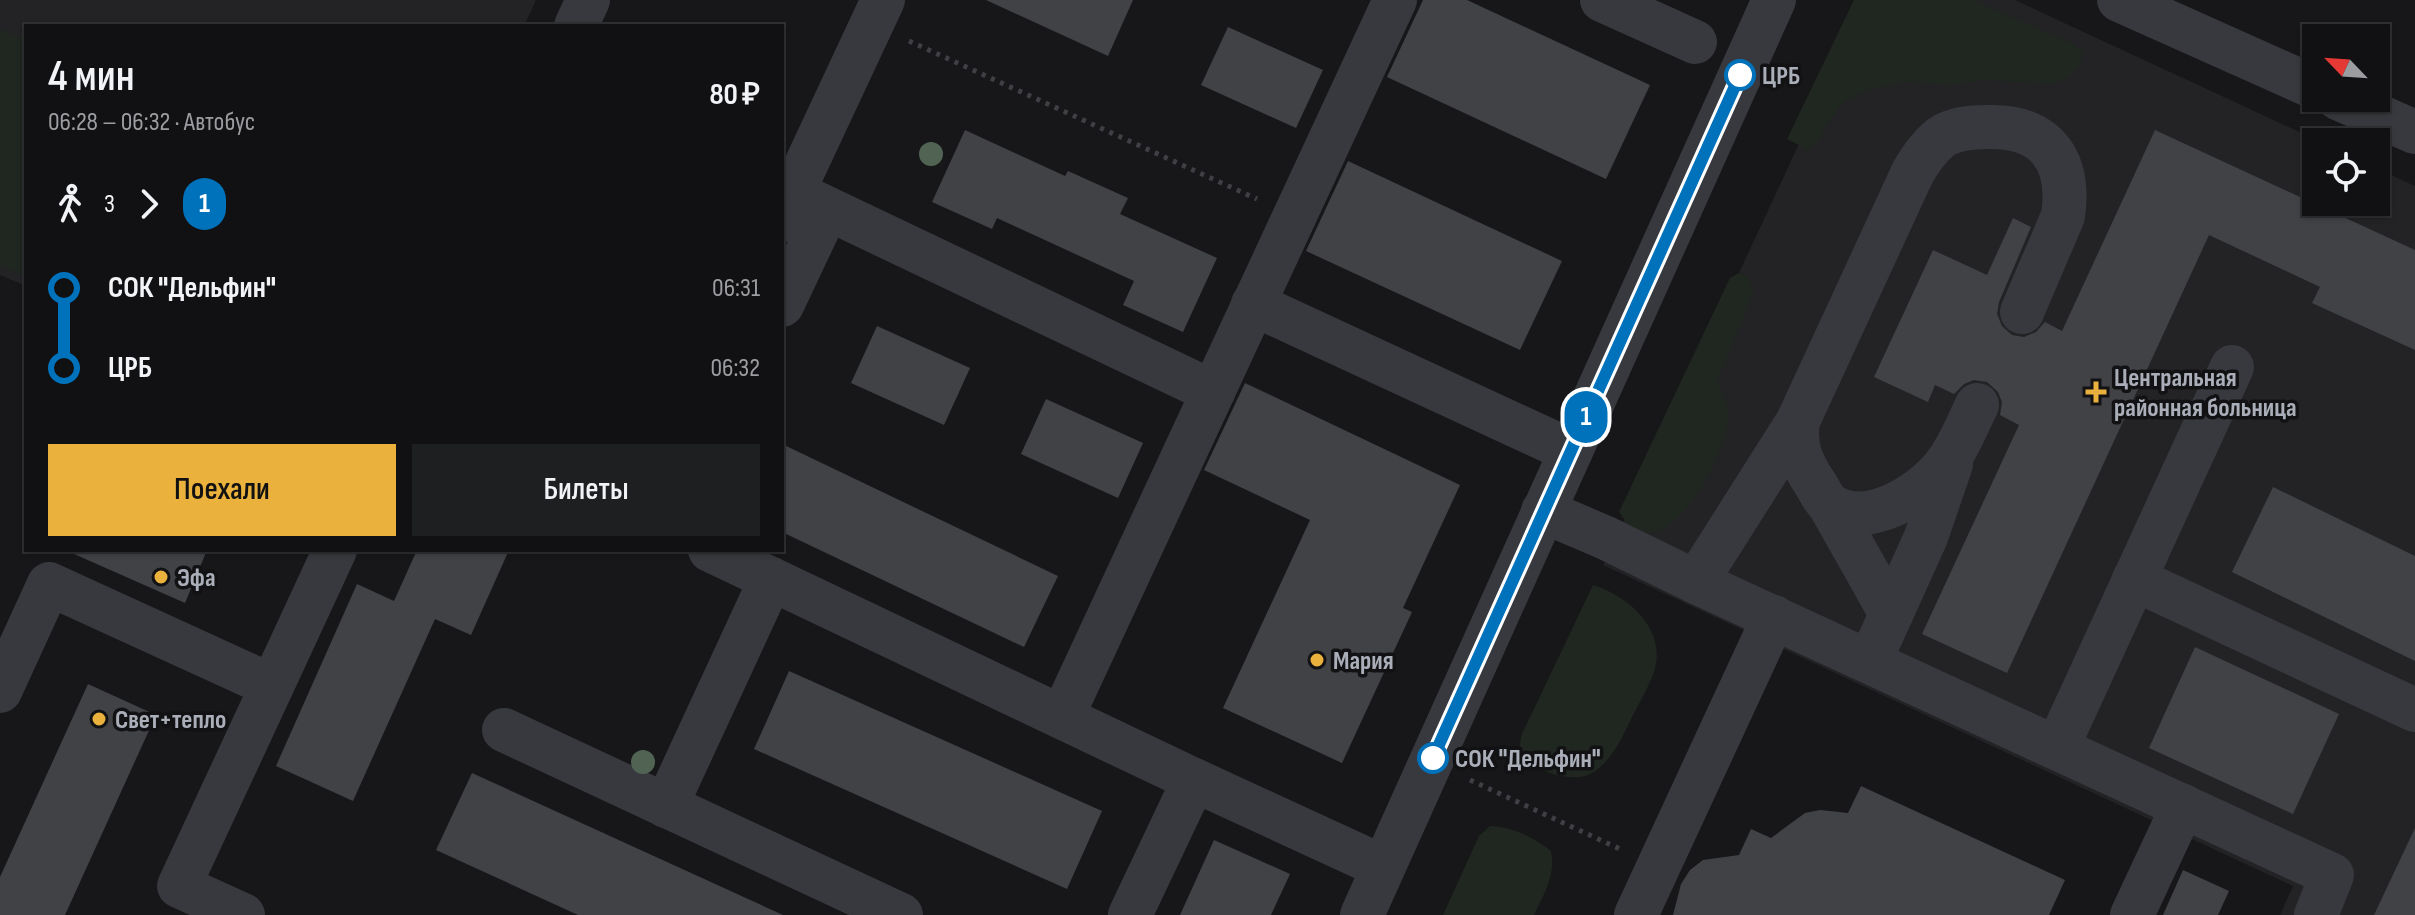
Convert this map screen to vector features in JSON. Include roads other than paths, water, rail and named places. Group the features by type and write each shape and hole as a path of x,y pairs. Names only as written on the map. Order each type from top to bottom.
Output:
{"street":[{"path":"577,24 588,0"},
{"path":"1602,0 1695,42"},
{"path":"1362,915 1774,0"},
{"path":"2119,0 2302,82"},
{"path":"1062,717 1294,216 1389,2"},
{"path":"786,208 877,12"},
{"path":"2370,112 2415,132"},
{"path":"1696,582 1798,421 1913,172 1924,153 1951,132 1993,127 2028,133 2050,149 2063,172 2063,216 2022,312"},
{"path":"784,301 817,231 786,208"},
{"path":"786,208 1213,392"},
{"path":"1253,304 1571,451"},
{"path":"2057,748 2232,367"},
{"path":"1870,661 1926,537 1957,448 1977,405"},
{"path":"1798,421 1795,439 1804,467 1829,504 1891,614"},
{"path":"1829,504 1853,512 1893,505 1926,486 1957,448"},
{"path":"1543,511 2332,875 2316,915"},
{"path":"243,915 179,886 334,552"},
{"path":"714,552 1383,867"},
{"path":"666,806 771,579"},
{"path":"2134,579 2415,710"},
{"path":"0,691 49,584 272,686"},
{"path":"1636,915 1774,617"},
{"path":"504,730 901,915"},
{"path":"1130,915 1194,780"},
{"path":"2132,915 2183,806"}],"place":[{"name":"ЦРБ","path":"1740,75"},
{"name":"Центральная районная больница","path":"2096,392"},
{"name":"Эфа","path":"161,577"},
{"name":"Мария","path":"1317,660"},
{"name":"Свет+тепло","path":"99,719"},
{"name":"СОК \"Дельфин\"","path":"1433,758"}]}
